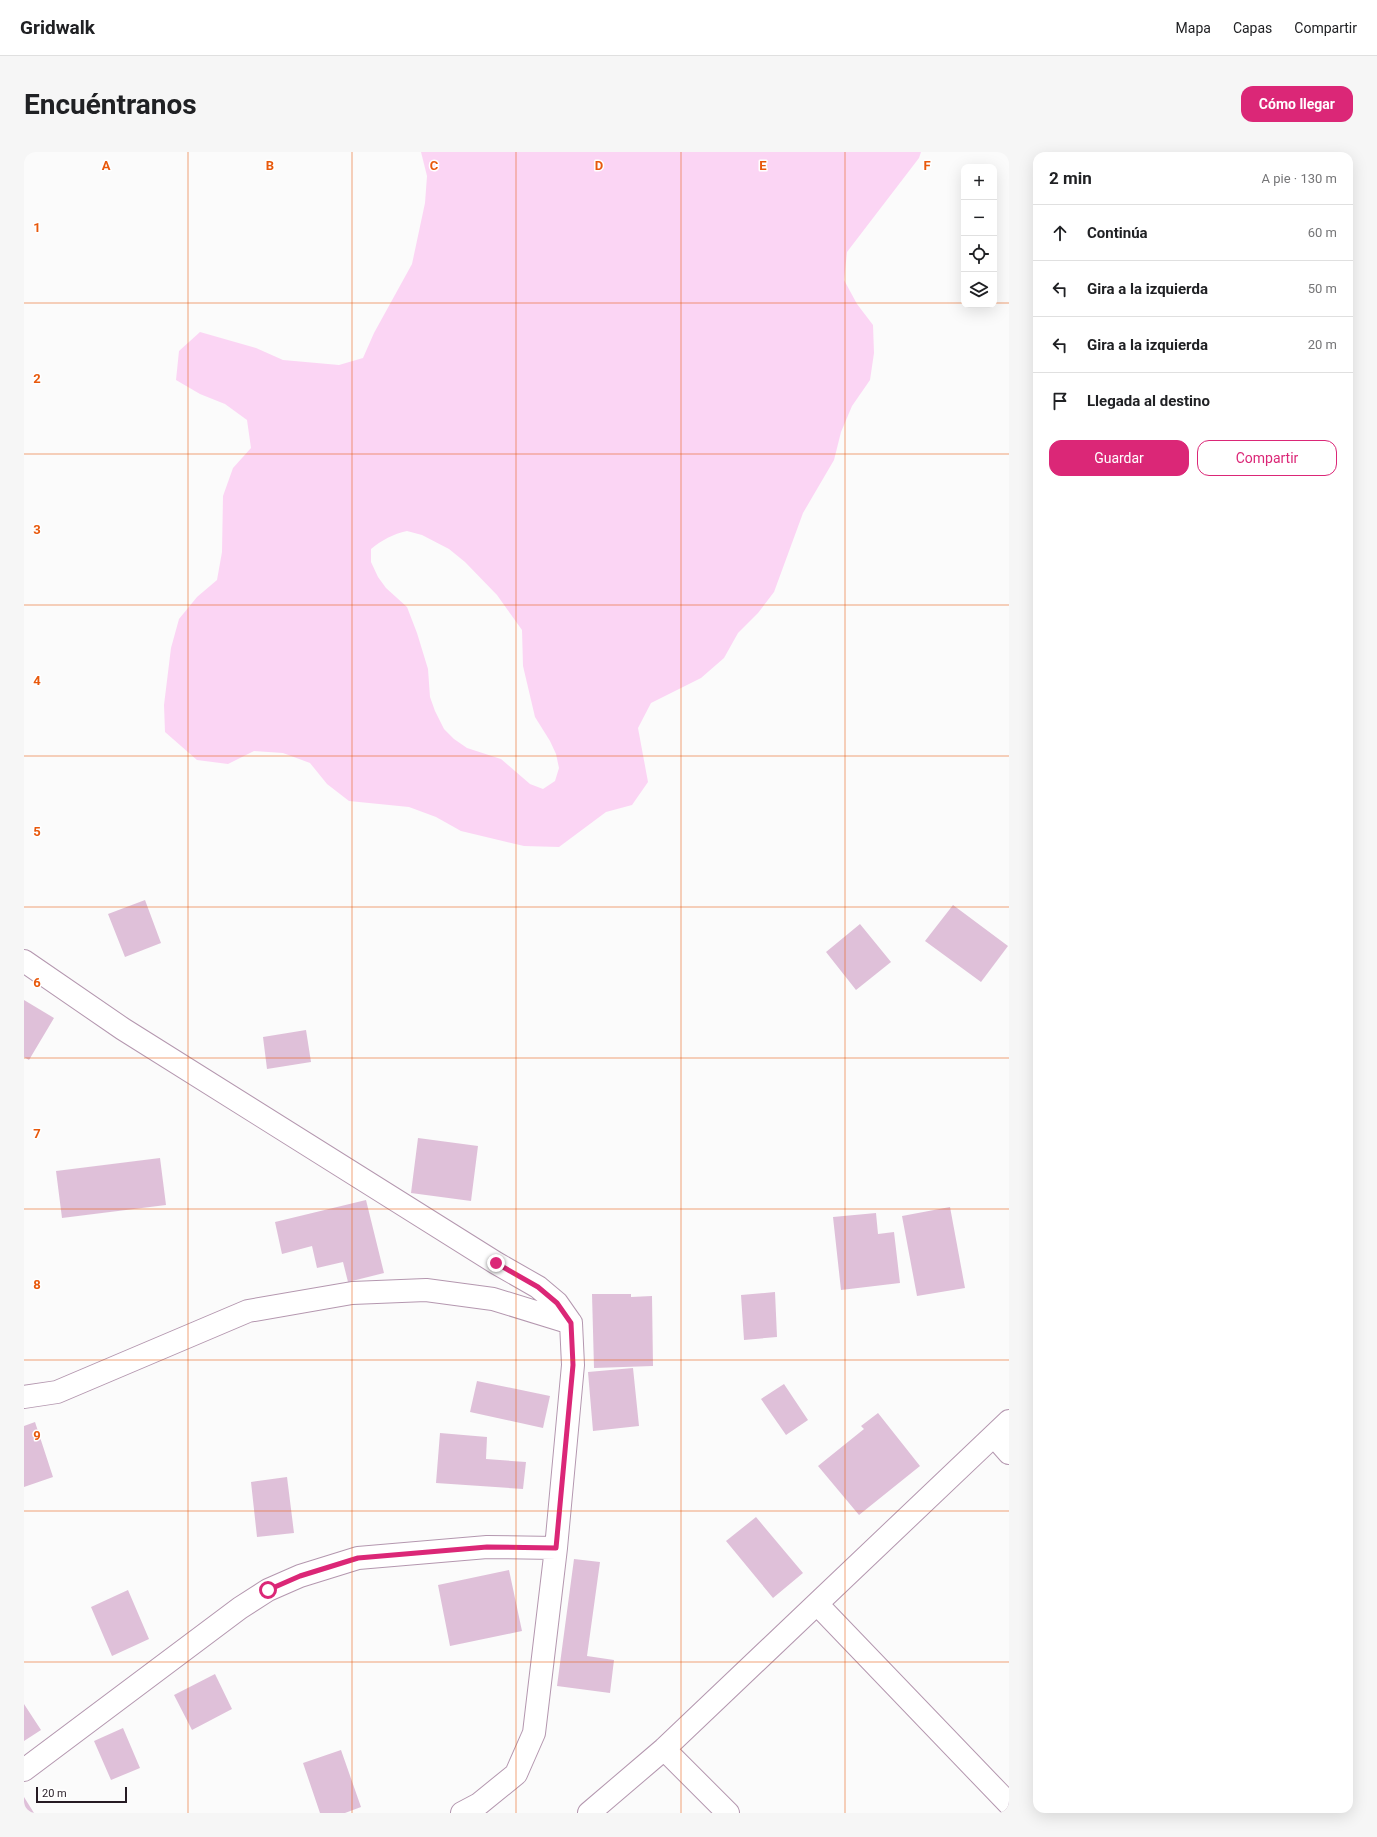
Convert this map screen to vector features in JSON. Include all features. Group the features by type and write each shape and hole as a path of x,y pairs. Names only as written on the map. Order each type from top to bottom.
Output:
{"street":[{"path":"24,961 123,1029 490,1259 538,1287 557,1303 571,1323 573,1365 556,1548 534,1733 516,1774 479,1804 462,1813"},
{"path":"24,1397 57,1392 248,1311 352,1293 426,1290 493,1299 571,1323"},
{"path":"589,1813 664,1749 1001,1428 1009,1453"},
{"path":"24,1770 240,1608 268,1590 300,1576 358,1558 487,1547 556,1548"},
{"path":"817,1604 1009,1804"},
{"path":"664,1749 728,1813"}],"shaded area":[{"path":"421,152 921,152 919,158 847,252 844,280 857,304 873,325 874,353 870,380 852,406 841,432 834,460 803,513 774,592 758,613 738,633 724,658 701,678 651,703 638,728 648,782 632,805 606,812 559,847 524,846 461,831 436,817 409,807 349,801 327,784 310,763 283,753 254,751 228,764 197,760 165,732 164,705 171,648 179,619 197,597 217,580 222,552 223,496 233,468 251,448 247,420 225,404 200,394 176,380 179,351 200,332 256,348 283,360 339,365 363,358 374,333 412,264 425,203 427,176","holes":["407,531 422,535 449,549 465,562 497,595 522,630 523,666 535,717 550,741 556,754 559,768 555,781 543,789 530,784 501,759 467,748 454,739 444,729 435,711 430,697 428,669 407,607 386,588 378,577 371,562 371,549 388,538"]}],"building":[{"path":"145,900 161,943 125,957 108,914"},
{"path":"953,905 1008,946 981,982 925,941"},
{"path":"860,924 891,962 856,990 826,952"},
{"path":"24,1000 54,1018 29,1060 24,1057"},
{"path":"306,1030 311,1062 267,1069 263,1037"},
{"path":"418,1138 478,1146 471,1201 411,1193"},
{"path":"160,1158 166,1205 62,1218 56,1171"},
{"path":"366,1200 384,1273 348,1282 343,1262 317,1268 312,1246 282,1254 275,1222"},
{"path":"950,1207 965,1288 917,1296 902,1216"},
{"path":"876,1213 878,1234 894,1232 900,1283 841,1290 833,1217"},
{"path":"775,1292 777,1337 744,1340 741,1295"},
{"path":"592,1294 631,1294 631,1297 652,1296 653,1366 594,1368"},
{"path":"633,1368 639,1426 593,1431 588,1372"},
{"path":"477,1381 550,1396 543,1428 470,1412"},
{"path":"784,1384 808,1420 786,1435 761,1399"},
{"path":"878,1413 920,1466 859,1515 818,1466 864,1429 861,1426"},
{"path":"35,1422 53,1477 24,1487 24,1426"},
{"path":"440,1433 487,1437 486,1459 526,1462 523,1489 436,1483"},
{"path":"287,1477 294,1533 257,1537 251,1482"},
{"path":"756,1517 803,1573 773,1598 726,1541"},
{"path":"574,1559 600,1562 587,1656 614,1660 610,1693 557,1686"},
{"path":"509,1570 522,1631 450,1646 438,1585"},
{"path":"128,1590 149,1639 112,1656 91,1607"},
{"path":"215,1674 232,1709 192,1730 174,1695"},
{"path":"24,1704 41,1730 24,1741"},
{"path":"123,1728 140,1768 111,1780 94,1741"},
{"path":"341,1750 361,1807 345,1813 320,1813 303,1763"},
{"path":"24,1797 34,1813 24,1813"}],"route":[{"path":"268,1590 300,1576 358,1558 487,1547 556,1548 573,1365 571,1323 557,1303 538,1287 496,1263"}]}
